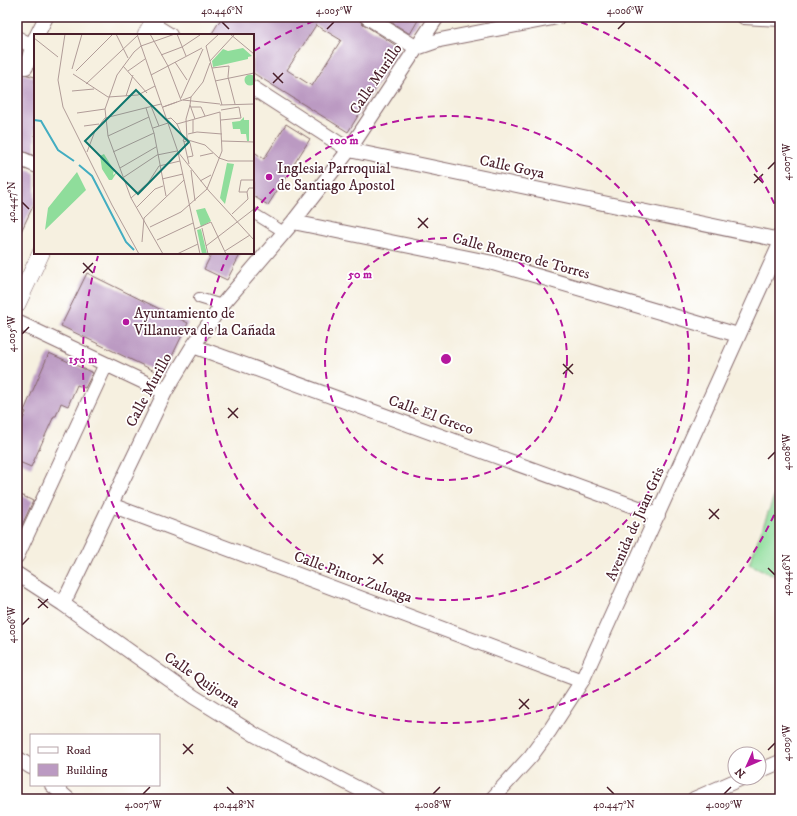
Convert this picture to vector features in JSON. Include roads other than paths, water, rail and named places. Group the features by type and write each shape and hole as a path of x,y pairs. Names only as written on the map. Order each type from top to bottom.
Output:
{"street":[{"path":"37,34 46,17"},
{"path":"367,17 417,48 440,40 558,17"},
{"name":"Calle Murillo","path":"63,604 165,392 193,346 222,305 289,227 349,150 437,17"},
{"path":"744,17 758,19 780,19"},
{"path":"151,25 168,34"},
{"path":"17,38 34,40 26,67"},
{"name":"Calle Goya","path":"254,89 349,150 780,240"},
{"path":"17,157 34,165"},
{"path":"254,213 289,227"},
{"name":"Calle Romero de Torres","path":"289,227 493,264 738,335"},
{"name":"Avenida de Juan Gris","path":"493,799 531,756 582,681 780,244"},
{"path":"17,304 41,254"},
{"path":"199,298 222,305"},
{"path":"17,322 165,392"},
{"name":"Calle El Greco","path":"193,346 658,515"},
{"path":"17,556 106,364"},
{"name":"Calle Pintor Zuloaga","path":"111,505 582,681"},
{"name":"Calle Quijorna","path":"17,574 63,604 194,697 257,736 378,799"},
{"path":"17,758 30,766"},
{"path":"767,767 780,762"},
{"path":"694,799 727,785"},
{"path":"53,786 68,799"}],"place":[{"name":"Inglesia Parroquial de Santiago Apostol","path":"269,177"},
{"name":"Ayuntamiento de Villanueva de la Cañada","path":"126,322"}]}
